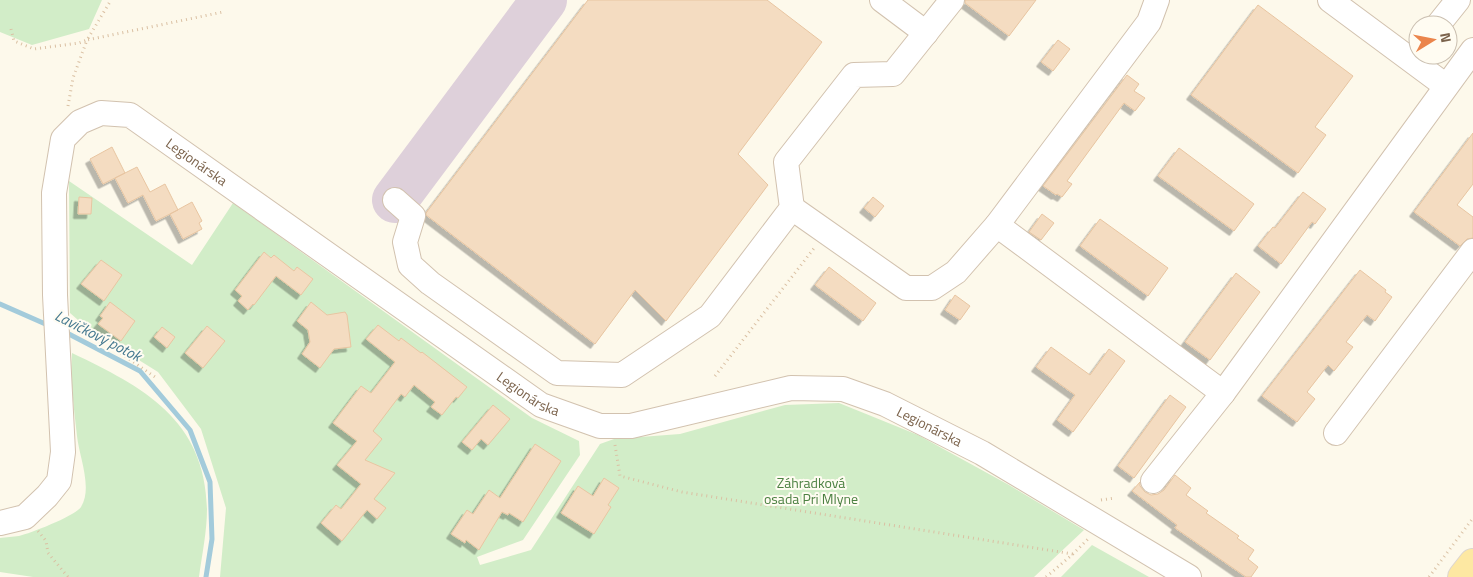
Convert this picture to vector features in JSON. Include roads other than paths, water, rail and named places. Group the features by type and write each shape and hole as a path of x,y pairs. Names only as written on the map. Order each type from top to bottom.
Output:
{"main road":[{"path":"1462,577 1473,563"}],"street":[{"path":"882,0 926,33"},
{"path":"395,200 413,216 405,242 410,265 430,283 557,373 622,375 710,316 792,208 786,162 854,75 893,74 952,0"},
{"path":"792,208 906,288 932,288 956,272 996,226 1149,22 1157,0"},
{"path":"1330,0 1408,51"},
{"path":"1446,15 1458,0"},
{"path":"1153,481 1223,393 1473,50"},
{"path":"1424,65 1446,86"},
{"name":"Legionárska","path":"0,523 25,517 47,496 59,480 63,452 55,301 54,193 63,138 80,122 102,113 130,115 541,405 600,426 631,426 790,388 843,389 885,404 982,453 1188,577"},
{"path":"996,226 1223,393"},
{"path":"1336,433 1473,251"}],"waterway":[{"name":"Lavičkový potok","path":"0,304 50,326"},
{"name":"Lavičkový potok","path":"65,332 140,371 190,430 210,482 212,539 206,577"}],"park label":[{"name":"Záhradková osada Pri Mlyne","path":"811,492"}]}
